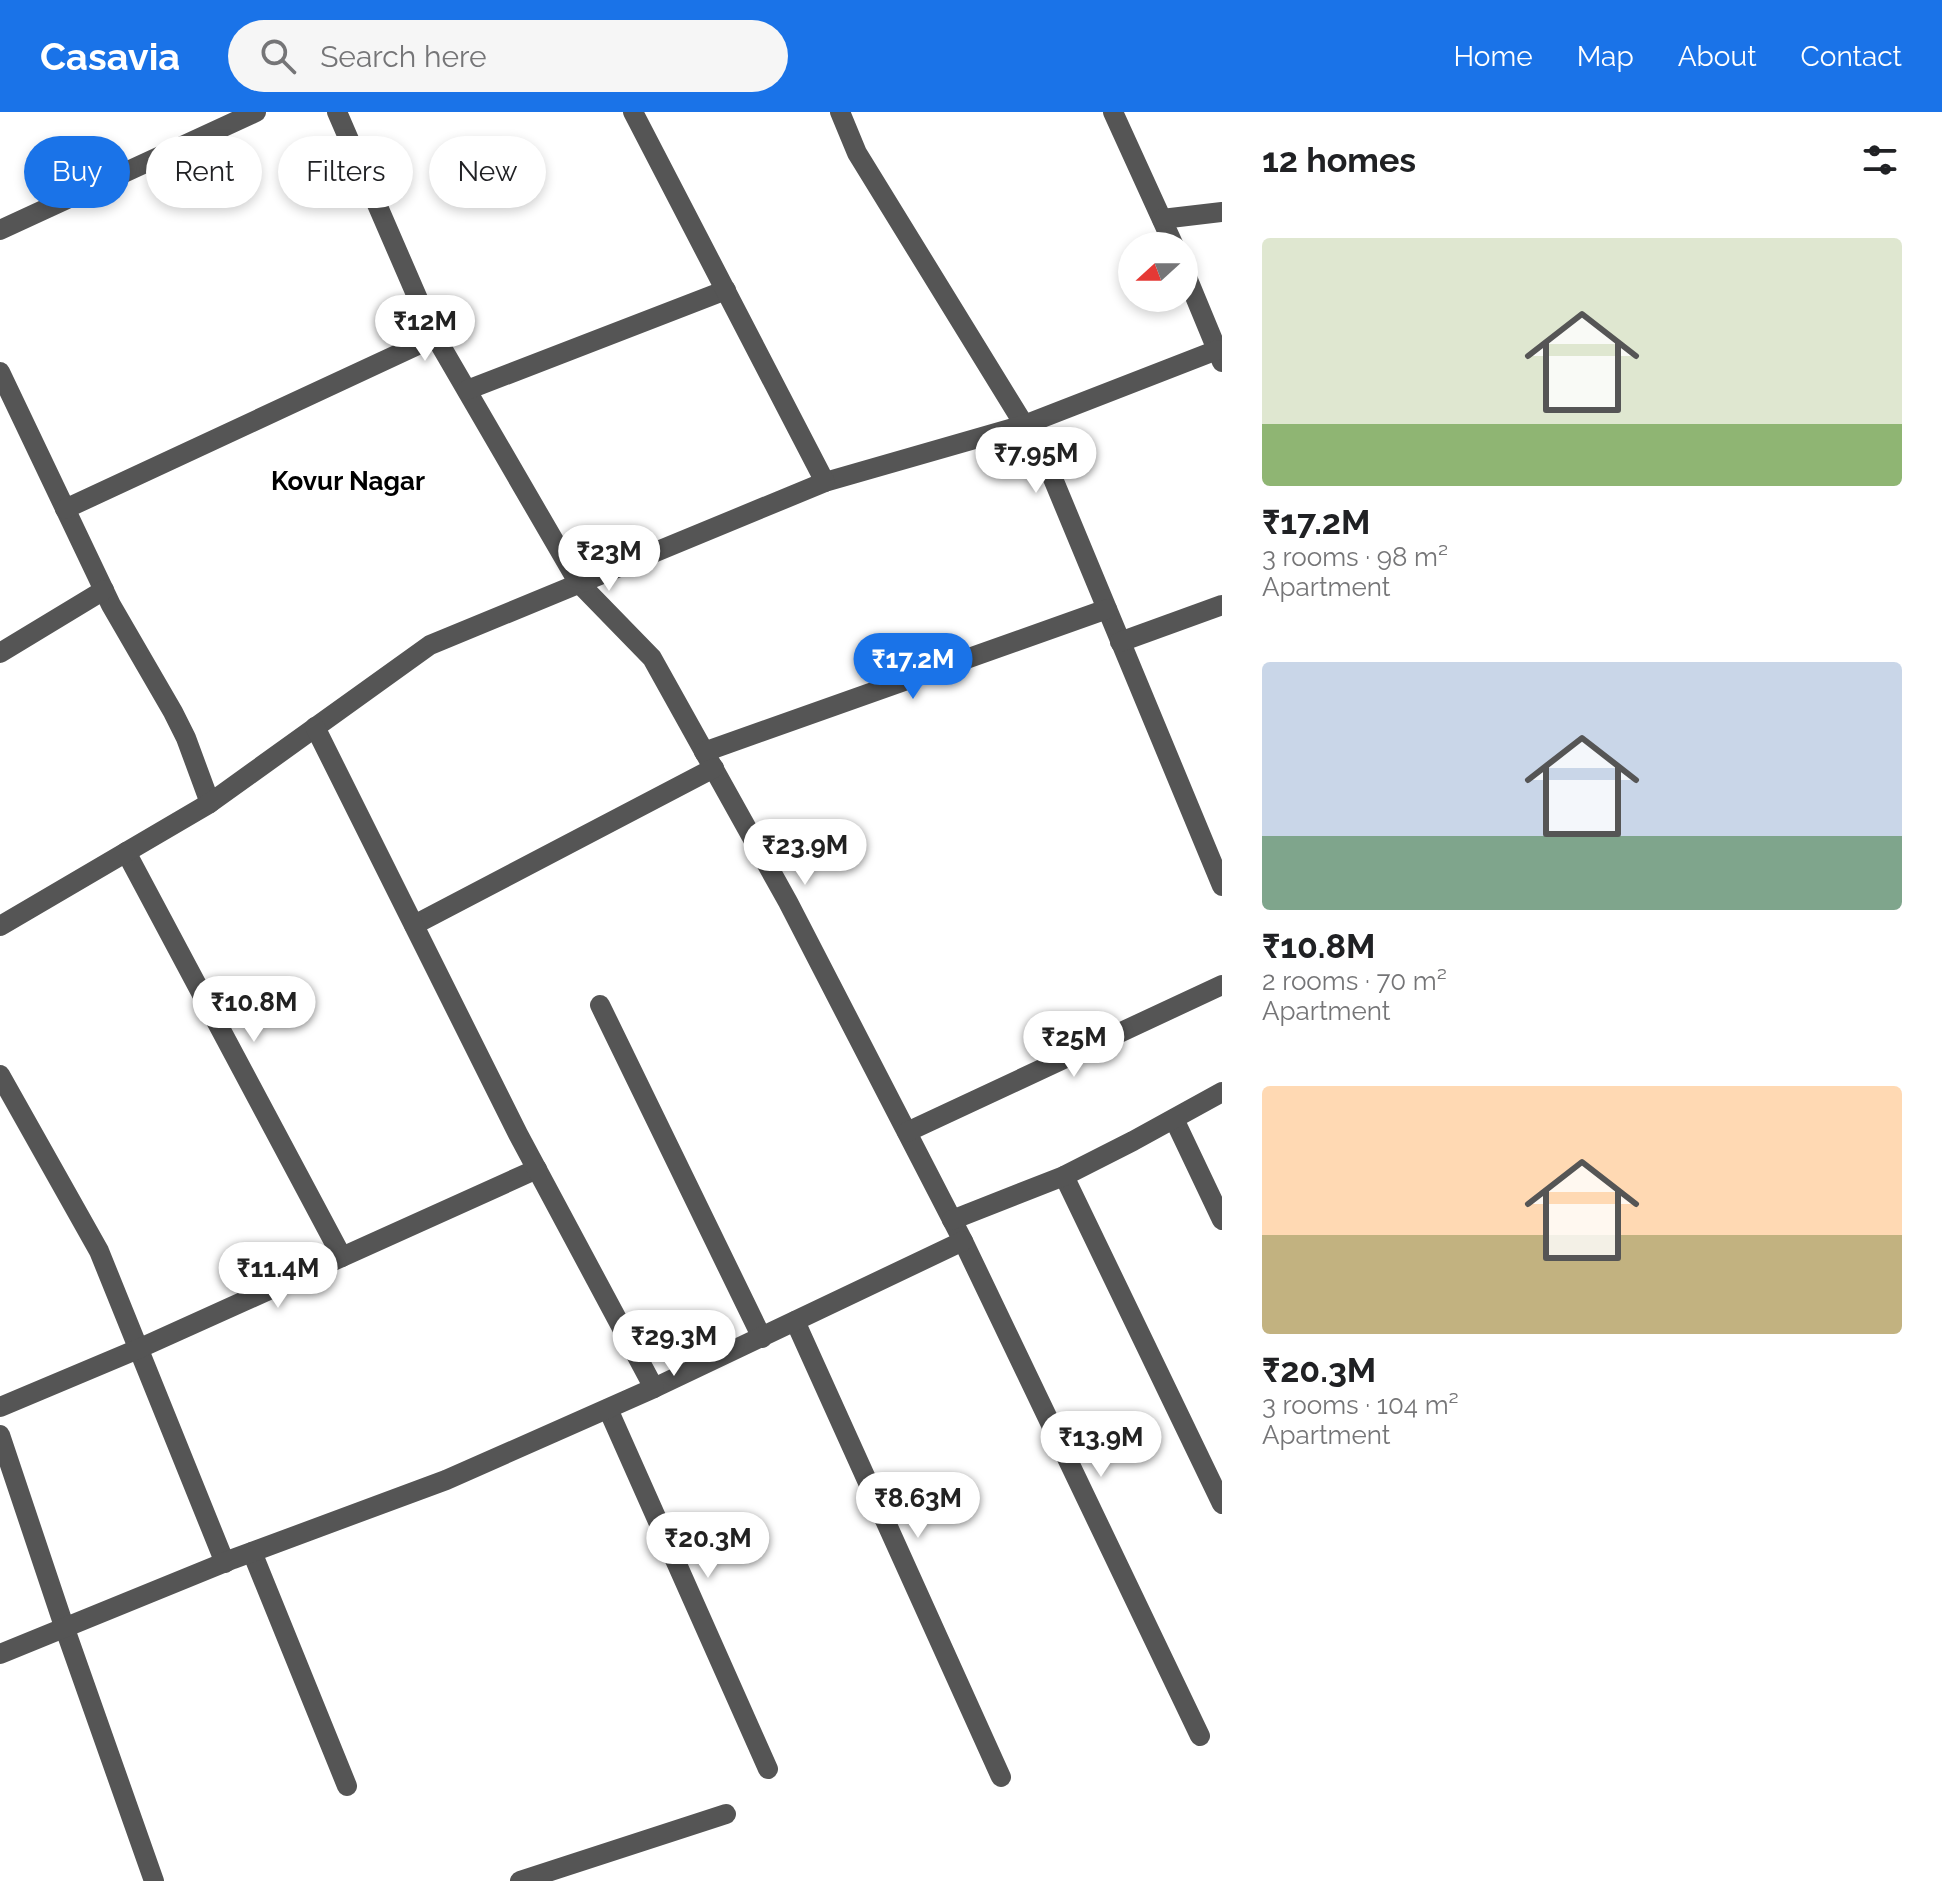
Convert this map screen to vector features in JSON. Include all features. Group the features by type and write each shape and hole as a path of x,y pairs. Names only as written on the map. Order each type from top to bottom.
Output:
{"street":[{"path":"0,230 256,112"},
{"path":"337,112 435,337 578,582 652,658 788,902 963,1241 1200,1736"},
{"path":"633,112 825,482"},
{"path":"840,112 857,153 1044,457 1222,886"},
{"path":"1113,112 1168,232"},
{"path":"1162,219 1222,212"},
{"path":"467,390 726,290"},
{"path":"0,926 210,803 430,645 825,482 1024,425 1220,356 1198,303"},
{"path":"65,509 435,337"},
{"path":"0,372 4,393 104,590 173,712 210,803"},
{"path":"0,653 104,590"},
{"path":"1120,642 1222,605"},
{"path":"414,925 709,760 1107,609"},
{"path":"315,727 537,1169 654,1388"},
{"path":"126,852 342,1257"},
{"path":"907,1132 1222,985"},
{"path":"600,1005 762,1338"},
{"path":"0,1075 99,1251 225,1563"},
{"path":"952,1220 1064,1176 1222,1092"},
{"path":"1174,1119 1222,1220"},
{"path":"0,1407 138,1349 537,1169"},
{"path":"1064,1176 1222,1504"},
{"path":"0,1654 252,1552 446,1480 654,1388 963,1241"},
{"path":"795,1321 1001,1777"},
{"path":"608,1409 768,1769"},
{"path":"0,1435 154,1881"},
{"path":"252,1552 347,1786"},
{"path":"520,1881 726,1814"}],"district":[{"name":"Kovur Nagar","path":"348,481"}]}
